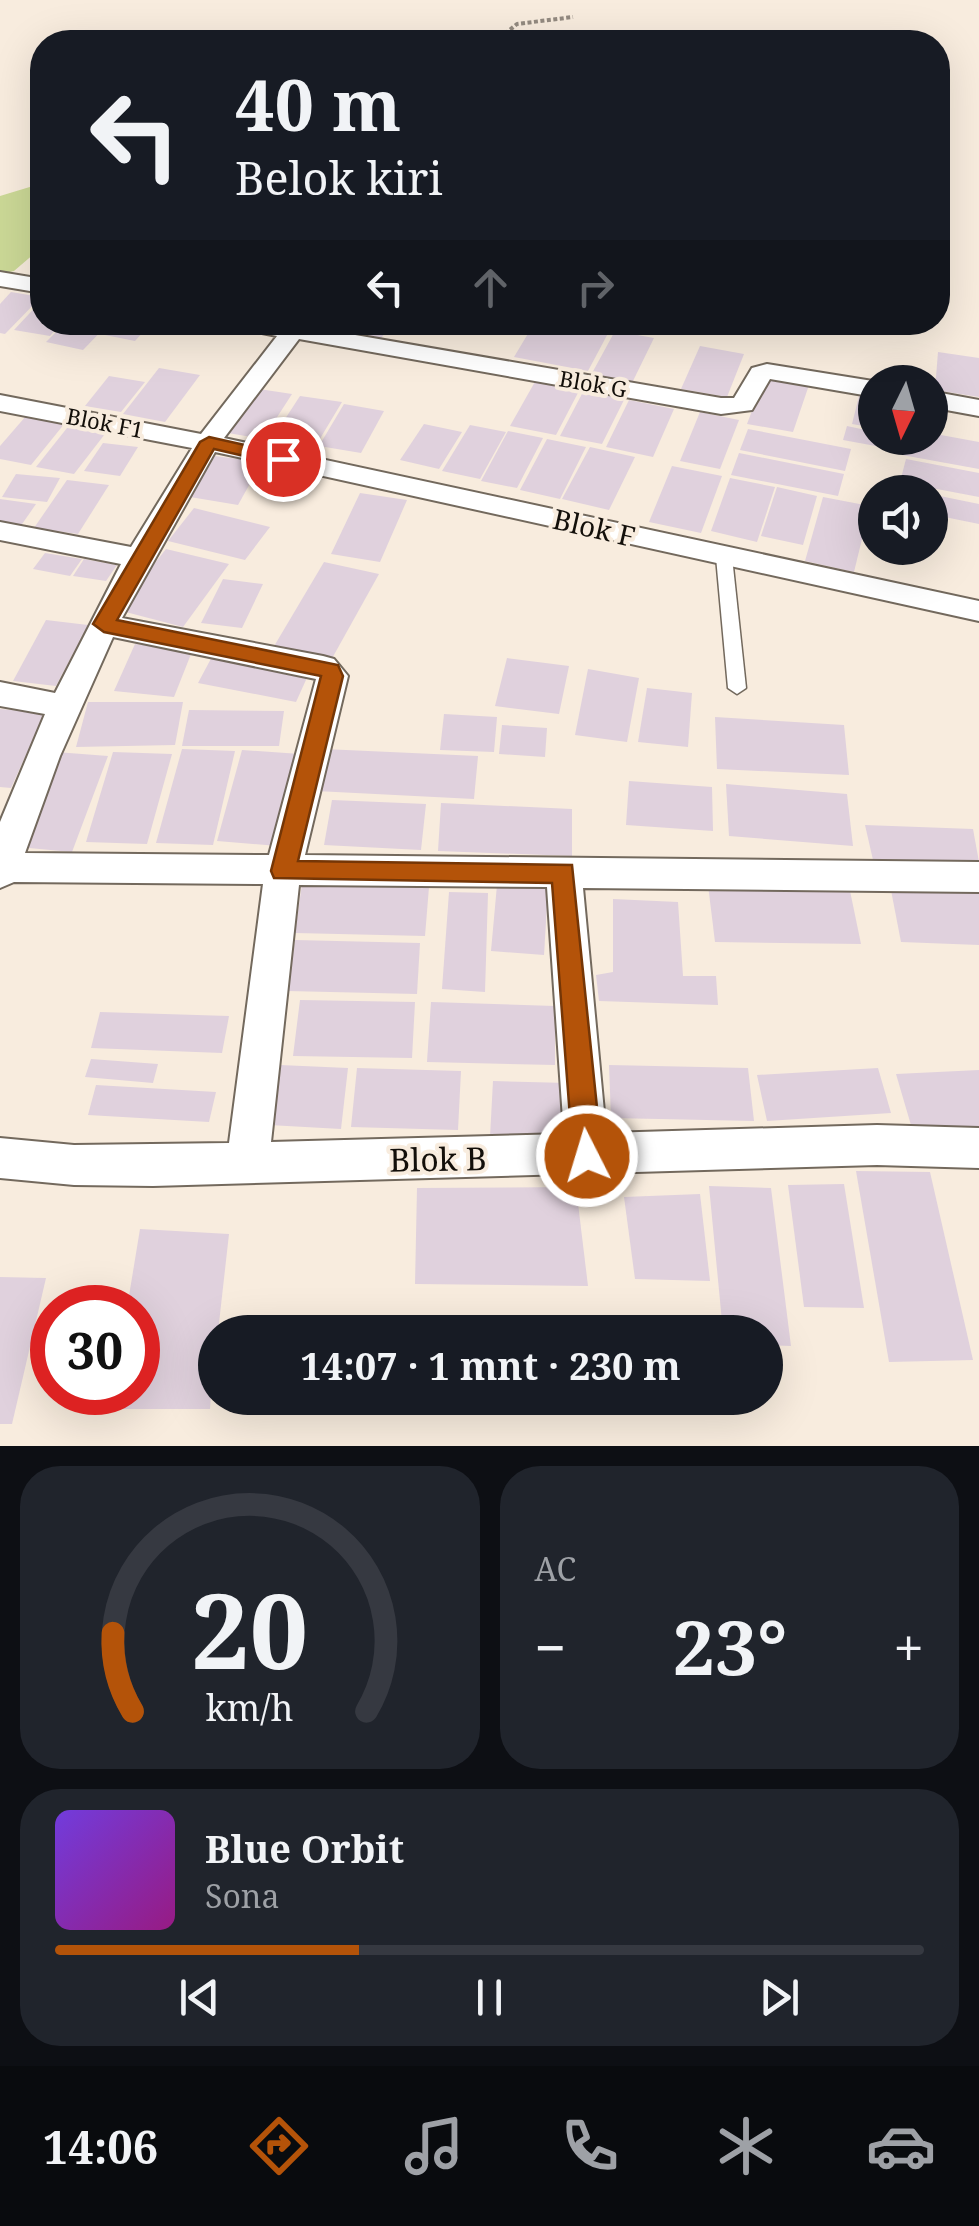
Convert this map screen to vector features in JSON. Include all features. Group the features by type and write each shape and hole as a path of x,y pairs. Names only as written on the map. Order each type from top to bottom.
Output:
{"street":[{"path":"0,280 30,284"},
{"path":"291,335 209,442 104,624 1,870 979,877"},
{"name":"Blok G","path":"340,335 721,406 743,404 761,373 767,370 858,386"},
{"name":"Blok F1","path":"0,402 209,442"},
{"path":"948,402 979,408"},
{"name":"Blok F","path":"209,442 979,611"},
{"path":"0,531 142,558"},
{"path":"104,624 330,670 332,676 283,871 248,1161"},
{"path":"0,694 66,707"},
{"path":"564,872 587,1156"},
{"name":"Blok B","path":"0,1158 74,1165 153,1166 877,1145 979,1148"}],"lane":[{"path":"724,557 737,688"}],"path":[{"path":"509,30 517,24 573,18"}],"green space":[{"path":"30,187 30,257 14,271 0,274 0,196"}],"building":[{"path":"11,292 30,295 30,308 5,334 0,333 0,304"},
{"path":"30,313 30,333 14,330"},
{"path":"53,335 97,335 83,350 46,342"},
{"path":"105,335 140,335 135,341"},
{"path":"350,335 383,335 379,341"},
{"path":"527,335 607,335 588,371 514,357"},
{"path":"613,335 654,338 632,383 591,375"},
{"path":"700,346 744,354 727,397 681,389"},
{"path":"938,352 979,358 979,397 948,392 948,365 937,365"},
{"path":"159,368 200,375 165,422 123,414"},
{"path":"109,376 145,382 121,412 85,406"},
{"path":"765,376 809,385 793,432 747,424"},
{"path":"536,380 580,389 556,435 510,426"},
{"path":"252,388 292,394 263,439 222,432"},
{"path":"584,390 625,398 602,444 560,436"},
{"path":"300,396 342,402 315,447 272,439"},
{"path":"629,400 674,409 653,457 606,447"},
{"path":"858,400 858,425 852,424"},
{"path":"344,404 384,411 361,453 319,446"},
{"path":"700,412 739,420 720,469 680,461"},
{"path":"26,416 65,423 31,465 0,459 0,446"},
{"path":"71,423 108,430 74,474 36,467"},
{"path":"424,424 462,432 439,469 400,460"},
{"path":"470,425 506,432 480,479 442,471"},
{"path":"847,426 858,428 858,443 843,440"},
{"path":"748,429 851,449 845,471 740,450"},
{"path":"508,431 543,438 517,488 481,481"},
{"path":"948,436 979,442 979,469 902,455 948,455"},
{"path":"547,439 586,447 560,499 520,490"},
{"path":"103,443 138,447 120,476 84,471"},
{"path":"590,447 635,457 609,510 562,499"},
{"path":"739,453 844,474 838,496 731,475"},
{"path":"215,456 262,462 238,505 190,497"},
{"path":"906,459 979,473 979,497 948,491 948,475 902,475"},
{"path":"672,466 722,476 701,533 649,522"},
{"path":"16,474 60,478 47,502 2,497"},
{"path":"730,478 775,487 757,542 711,531"},
{"path":"67,480 109,485 78,534 34,528"},
{"path":"777,487 817,496 803,545 761,536"},
{"path":"360,493 407,500 380,562 331,554"},
{"path":"823,497 858,504 858,556 854,572 805,561"},
{"path":"948,498 979,504 979,524 948,518"},
{"path":"0,499 36,504 20,527 0,525"},
{"path":"194,508 270,527 245,560 168,541"},
{"path":"166,549 229,564 183,627 118,610"},
{"path":"45,553 82,559 70,576 33,569"},
{"path":"84,559 117,565 106,581 73,576"},
{"path":"324,562 379,574 330,662 273,648"},
{"path":"223,579 263,584 242,628 201,623"},
{"path":"46,620 88,625 56,686 13,681"},
{"path":"135,644 193,649 174,697 114,691"},
{"path":"214,653 310,671 296,702 198,683"},
{"path":"507,658 569,666 559,714 495,706"},
{"path":"588,669 639,678 627,742 575,735"},
{"path":"647,688 692,693 688,747 638,742"},
{"path":"88,702 183,702 175,745 76,747"},
{"path":"0,709 45,713 11,788 0,787"},
{"path":"189,710 284,711 279,746 182,746"},
{"path":"444,714 497,717 494,752 440,750"},
{"path":"715,717 844,725 849,775 717,769"},
{"path":"502,725 547,728 545,757 499,754"},
{"path":"182,749 235,751 213,845 156,843"},
{"path":"324,749 478,756 474,799 316,791"},
{"path":"242,750 300,754 278,846 217,841"},
{"path":"56,752 108,756 72,852 18,847"},
{"path":"113,752 172,754 147,844 86,842"},
{"path":"629,781 712,787 713,831 626,825"},
{"path":"726,784 847,794 853,846 729,836"},
{"path":"332,800 426,804 421,850 324,845"},
{"path":"441,803 572,809 572,856 438,851"},
{"path":"865,825 973,829 979,862 873,860"},
{"path":"302,884 429,887 425,936 295,933"},
{"path":"497,885 548,888 544,955 491,951"},
{"path":"708,885 849,886 861,944 715,942"},
{"path":"890,885 979,888 979,945 901,942"},
{"path":"449,892 488,893 485,992 442,989"},
{"path":"613,899 678,902 683,976 716,976 718,1005 599,1001 596,975 613,972"},
{"path":"295,940 420,943 417,994 287,991"},
{"path":"300,1000 415,1002 412,1058 293,1056"},
{"path":"431,1002 555,1006 555,1065 427,1062"},
{"path":"100,1012 229,1016 222,1053 91,1048"},
{"path":"91,1059 158,1064 153,1083 85,1077"},
{"path":"280,1065 348,1068 341,1129 269,1125"},
{"path":"609,1065 748,1068 754,1121 611,1118"},
{"path":"357,1068 461,1071 458,1130 351,1127"},
{"path":"878,1068 891,1113 767,1121 757,1075"},
{"path":"979,1070 979,1128 913,1132 896,1074"},
{"path":"493,1081 568,1083 568,1141 490,1137"},
{"path":"96,1085 216,1092 209,1122 88,1115"},
{"path":"856,1171 930,1172 973,1360 889,1362"},
{"path":"844,1184 864,1308 804,1307 788,1185"},
{"path":"709,1186 771,1188 791,1346 783,1346 783,1315 721,1315"},
{"path":"576,1187 588,1286 415,1284 417,1188"},
{"path":"700,1194 710,1281 635,1279 624,1197"},
{"path":"140,1229 229,1234 220,1315 198,1315 198,1409 160,1409 160,1285 131,1285"},
{"path":"0,1277 46,1278 44,1285 30,1285 30,1347 12,1424 0,1424"}],"route":[{"path":"283,459 209,442 104,624 330,670 332,676 283,871 564,872 587,1156"}]}
